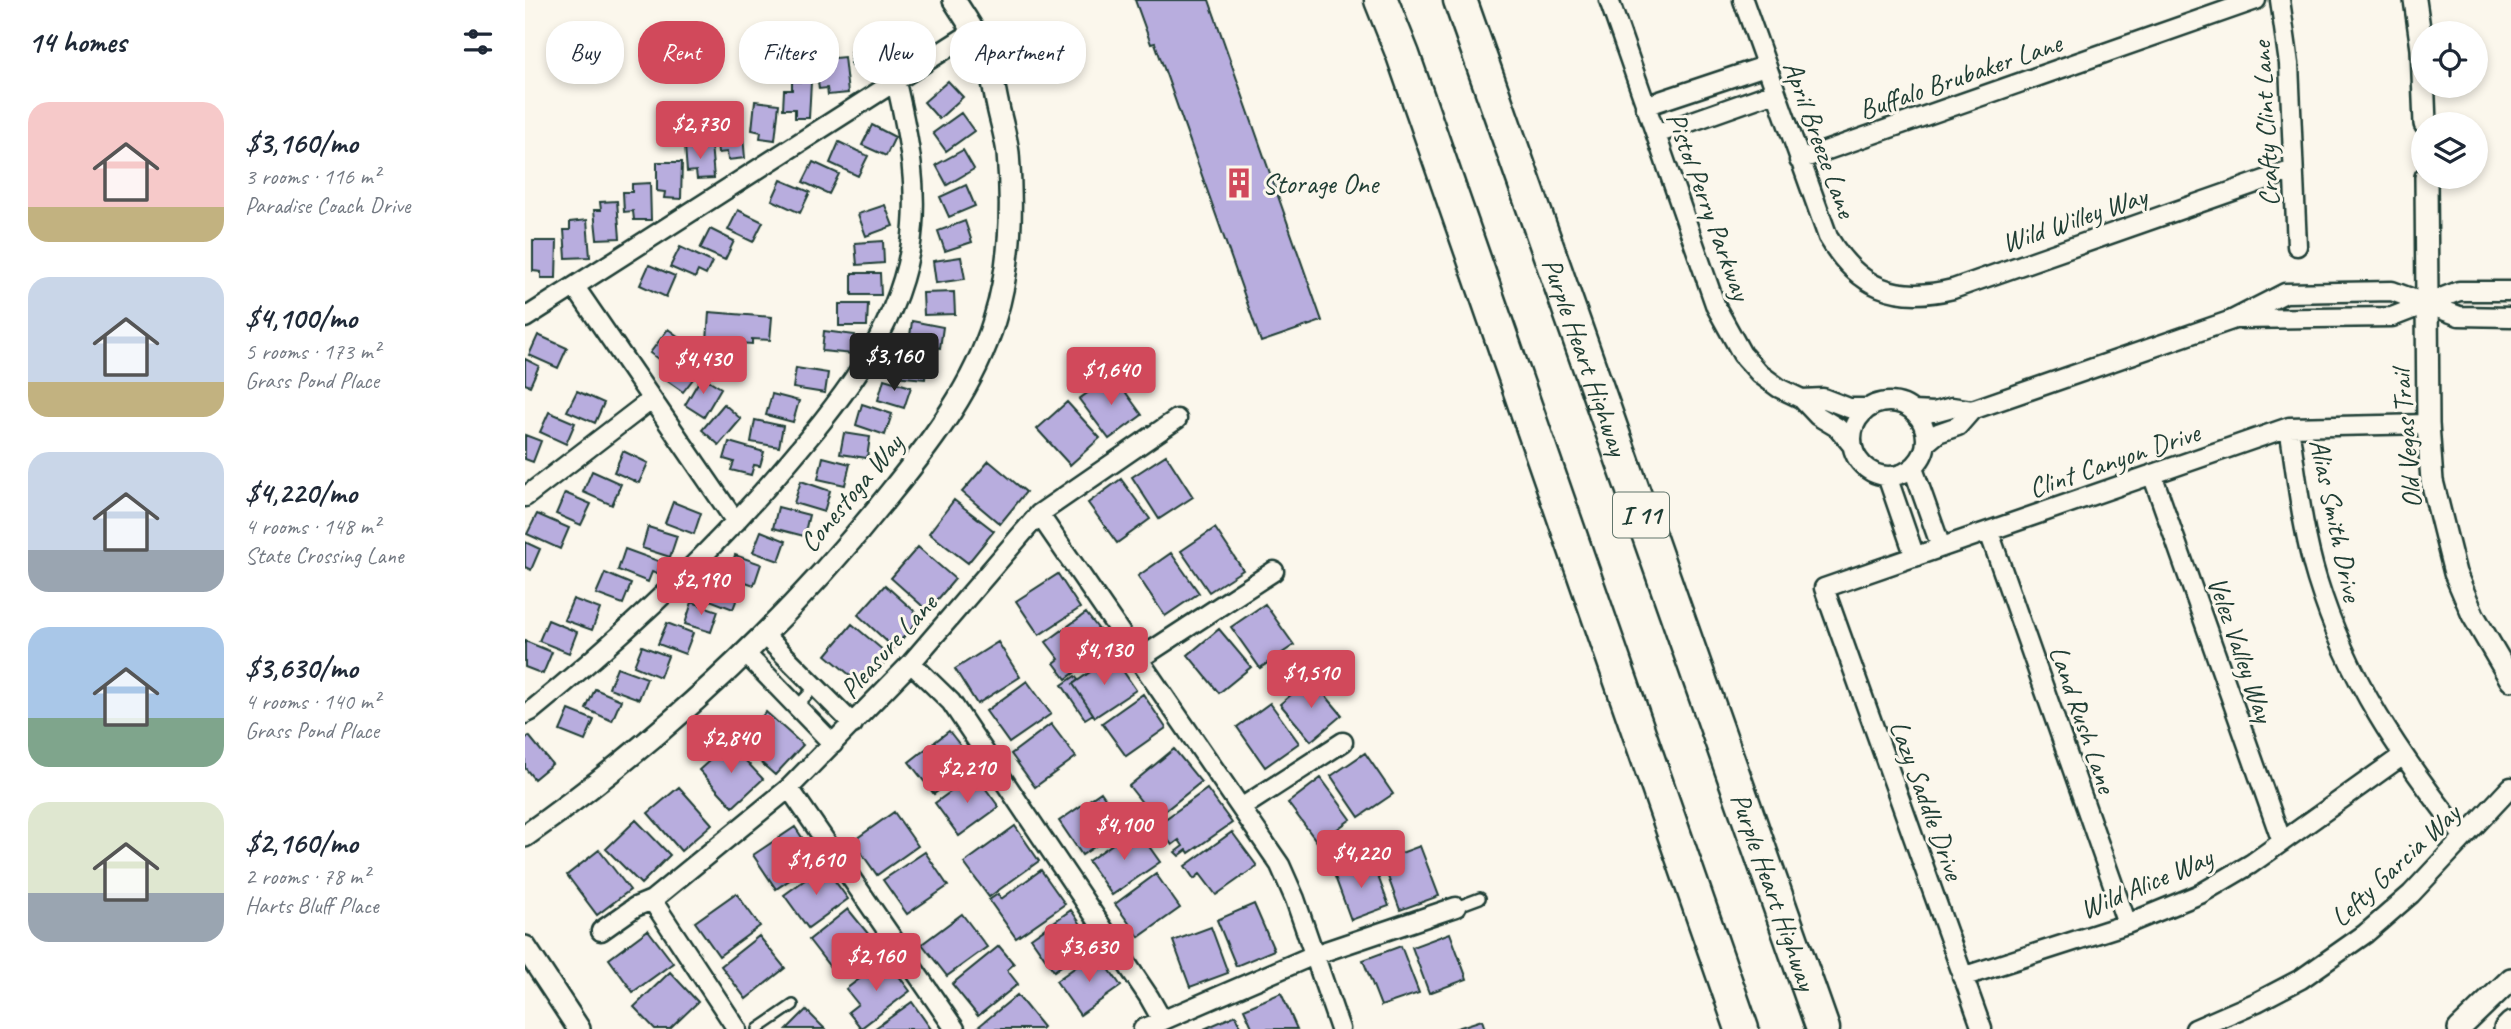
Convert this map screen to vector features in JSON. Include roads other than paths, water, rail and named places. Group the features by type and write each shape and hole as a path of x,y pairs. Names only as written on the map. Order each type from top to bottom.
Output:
{"highway":[{"name":"I 11","path":"1379,0 1403,55 1742,1029"},
{"name":"Purple Heart Highway","path":"1460,0 1823,1029"}],"street":[{"name":"Conestoga Way","path":"954,0 968,21"},
{"name":"Pistol Perry Parkway","path":"1609,0 1716,307 1732,339 1760,374 1779,388 1802,399 1818,416 1838,428 1852,445"},
{"name":"April Breeze Lane","path":"1743,0 1828,237 1839,256 1869,284"},
{"name":"Buffalo Brubaker Lane","path":"1799,160 2256,0"},
{"name":"Crafty Clint Lane","path":"2280,0 2289,64 2297,246"},
{"path":"2415,0 2422,49 2425,112"},
{"path":"1645,106 1765,66"},
{"path":"525,318 893,84"},
{"path":"525,714 562,687 627,629 736,522 835,404 869,357 893,310 909,253 915,195 912,155 896,84"},
{"name":"Conestoga Way","path":"525,836 644,745 745,653 847,545 933,440 971,376 994,322 1010,246 1008,152 993,84"},
{"path":"1656,134 1775,93"},
{"name":"Wild Willey Way","path":"1869,284 1907,295 1929,295 1953,289 2293,170"},
{"name":"Old Vegas Trail","path":"2426,189 2428,424 2432,481 2455,573 2473,615 2511,680"},
{"path":"575,287 736,522"},
{"path":"1913,411 1934,412 1952,407 1972,410 2232,320 2285,293 2392,291 2459,316 2511,317"},
{"path":"2232,320 2392,317 2459,291 2511,292"},
{"name":"Pistol Perry Parkway","path":"1802,399 1823,398 1849,408 1869,408"},
{"path":"525,497 651,400"},
{"path":"1887,402 1905,406 1913,411 1924,426 1926,443 1913,468 1901,475 1887,477 1869,471 1862,465 1852,445 1856,421 1869,408 1887,402"},
{"path":"1926,443 1938,433 1958,426 1972,410"},
{"name":"Pleasure Lane","path":"601,931 635,907 652,900 789,788 911,663 1039,514 1177,419"},
{"name":"Clint Canyon Drive","path":"1824,588 2289,427 2428,424"},
{"name":"Alias Smith Drive","path":"2289,427 2303,521 2334,630 2354,675 2402,756 2463,836"},
{"path":"1913,468 1941,547"},
{"name":"Velez Valley Way","path":"2152,474 2282,842"},
{"path":"1887,477 1915,557"},
{"path":"1039,514 1280,865 1295,899 1340,1029"},
{"name":"Land Rush Lane","path":"1989,532 2127,924"},
{"path":"1139,659 1273,572"},
{"name":"Lazy Saddle Drive","path":"1824,588 1982,1029"},
{"path":"763,634 853,724"},
{"path":"745,653 833,744"},
{"path":"911,663 951,702 1162,1020"},
{"path":"1241,808 1343,742"},
{"name":"Wild Alice Way","path":"1962,977 2127,924 2200,894 2251,864 2402,756"},
{"name":"Lefty Garcia Way","path":"2195,1029 2301,979 2357,940 2411,894 2511,787"},
{"path":"789,788 955,1029"},
{"path":"652,900 737,1029"},
{"path":"1143,1029 1314,955 1456,907"},
{"path":"525,947 579,1029"},
{"path":"2459,1029 2511,979"},
{"path":"2505,1029 2511,1023"}],"lane":[{"path":"2306,293 2306,318"},
{"path":"797,706 816,686"},
{"path":"1456,907 1481,898"},
{"path":"758,1029 793,1005"}],"place":[{"name":"Storage One","path":"1239,183"}]}
